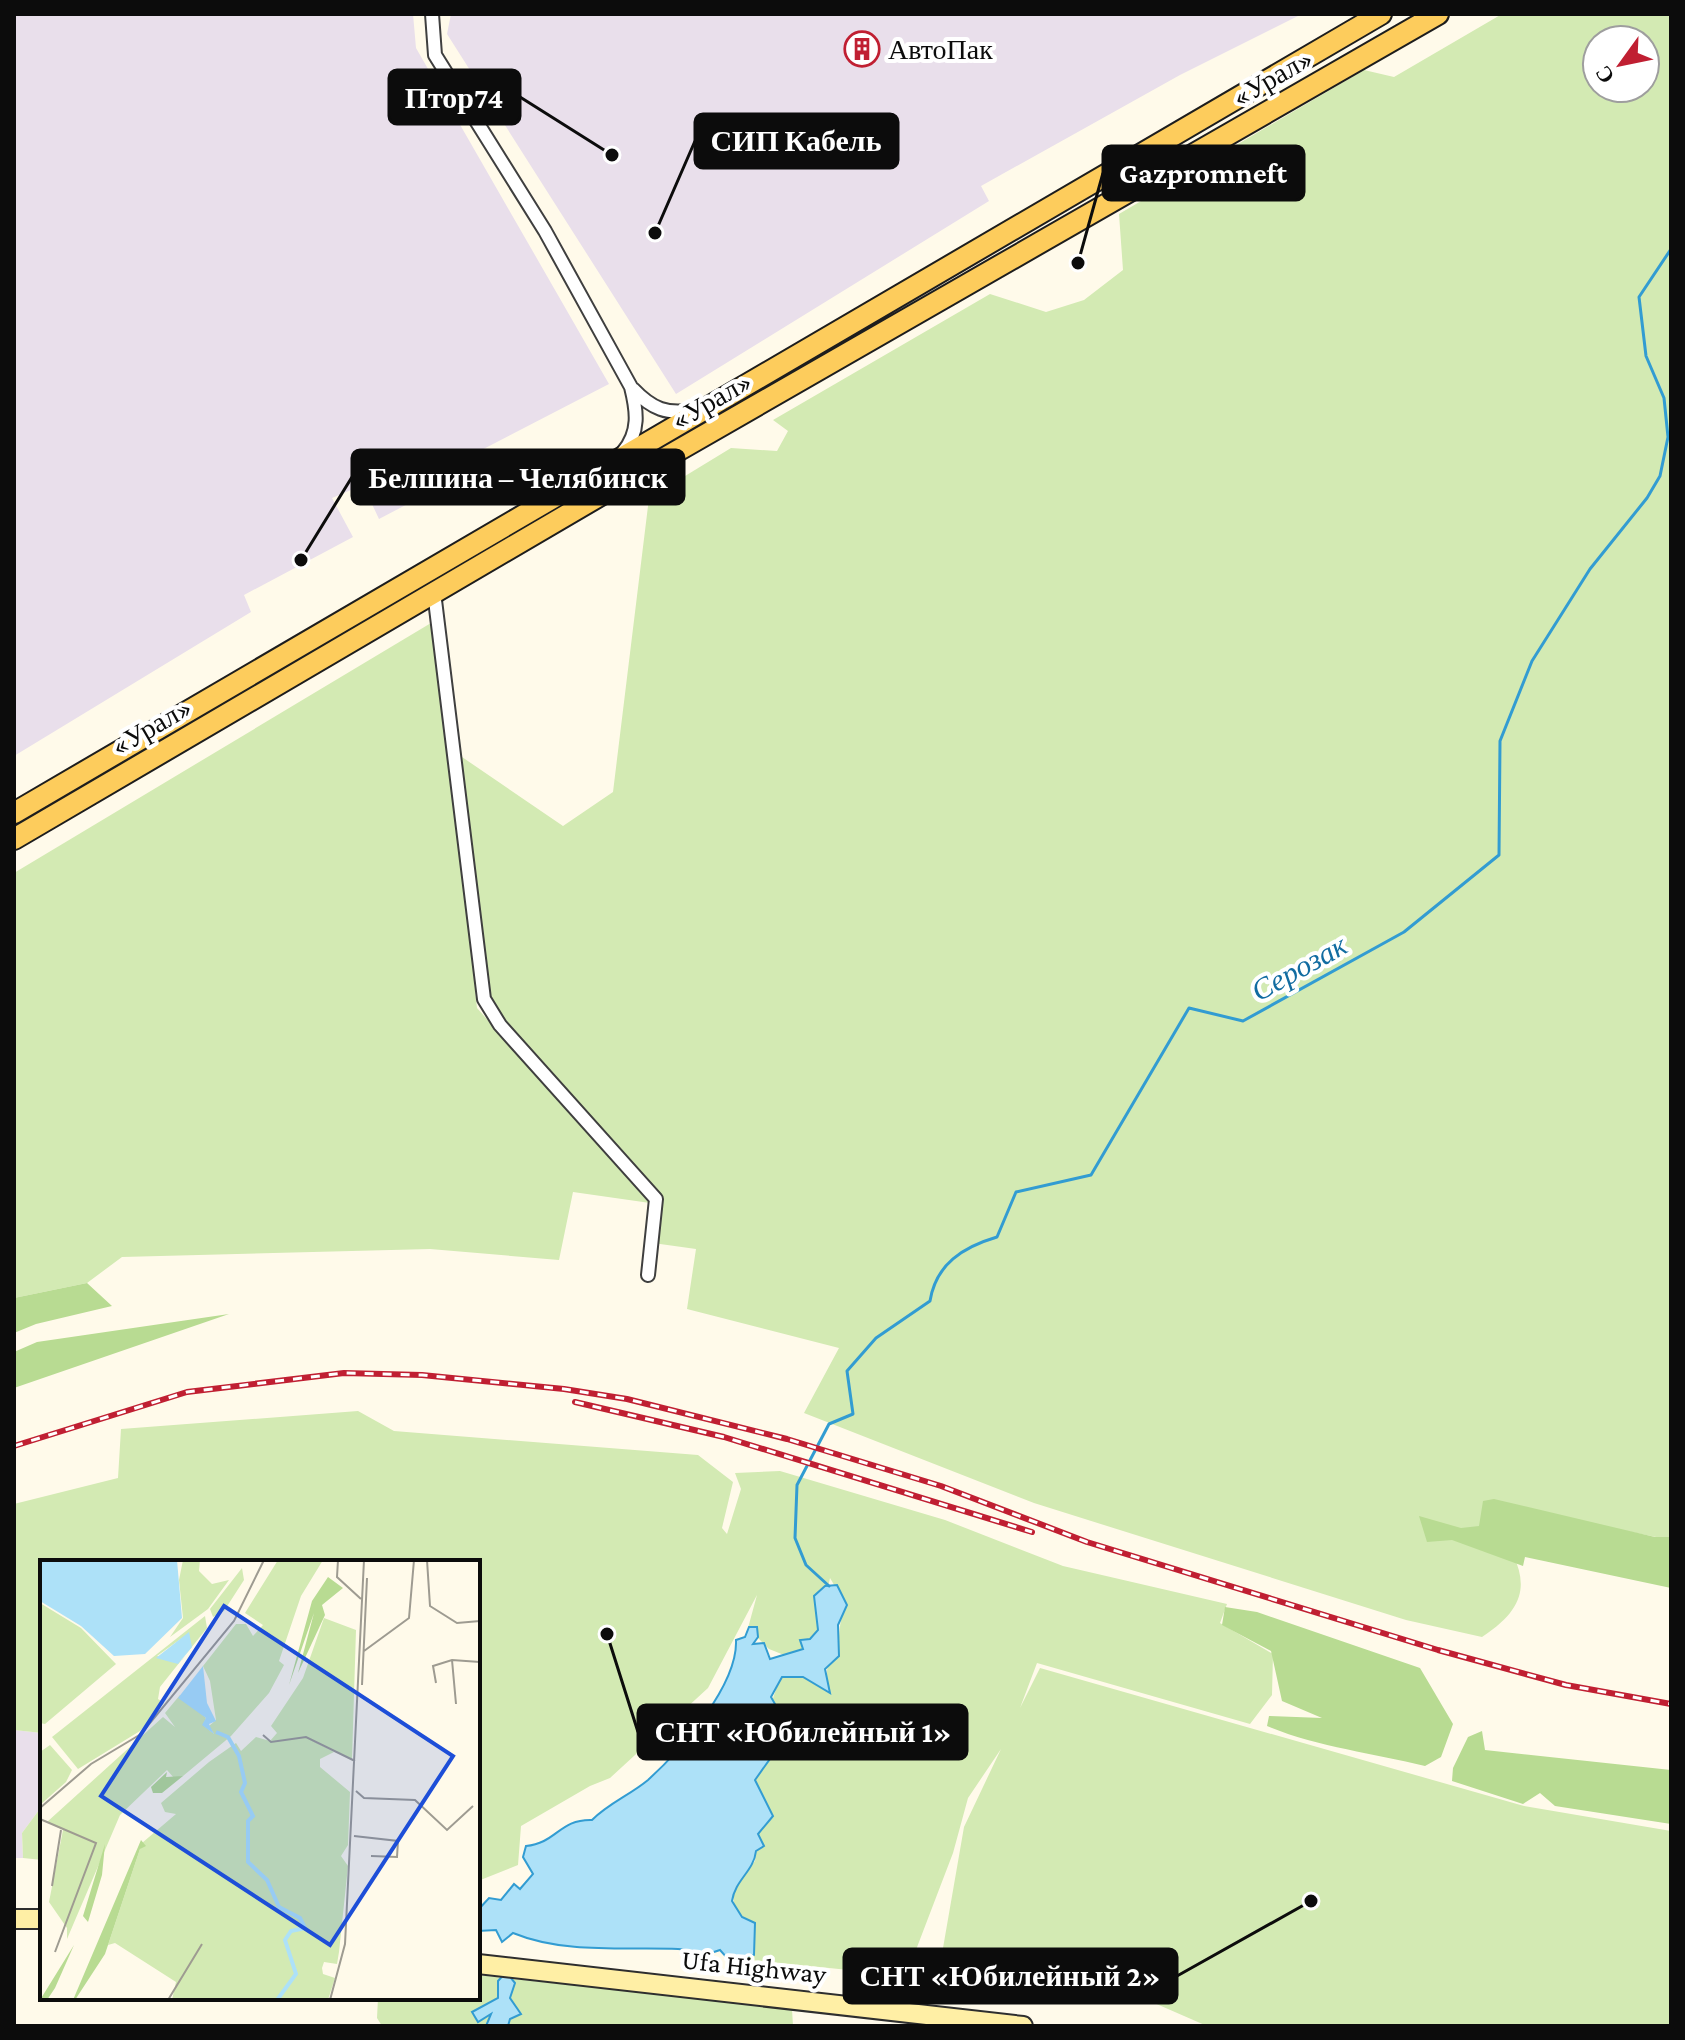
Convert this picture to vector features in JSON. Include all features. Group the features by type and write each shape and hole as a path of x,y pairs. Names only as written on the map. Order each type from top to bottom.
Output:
{"main road":[{"name":"«Урал»","path":"14,813 1381,14"},
{"name":"«Урал»","path":"14,839 434,592 1438,14"},
{"path":"14,1919 40,1919"},
{"name":"Ufa Highway","path":"480,1964 1023,2026"}],"street":[{"path":"432,14 435,55 545,231 631,387 637,409 636,429 629,445 614,463"},
{"path":"631,387 646,403 674,413 693,411 722,400"},
{"path":"434,592 484,999 500,1025 601,1142 656,1199 648,1275"}],"shaded area":[{"path":"14,14 413,14 416,48 609,384 437,473 442,486 379,519 363,485 332,498 353,537 244,595 251,612 14,756"},
{"path":"451,14 1302,14 1180,75 981,186 989,201 676,394 447,34"},
{"path":"14,1730 40,1733 40,1809 22,1833 23,1858 14,1858"}],"green space":[{"path":"1502,14 1671,14 1671,1537 1656,1537 1484,1502 1514,1558 1520,1574 1520,1590 1515,1605 1503,1621 1482,1637 1406,1620 1034,1503 804,1413 839,1348 687,1309 696,1249 653,1243 657,1207 491,1003 484,987 462,757 563,826 613,792 649,498 731,448 777,451 788,431 773,420 990,294 1046,312 1084,300 1123,270 1119,214 1364,70 1394,77"},
{"path":"436,620 477,1008 650,1203 573,1192 559,1260 430,1249 122,1257 87,1283 14,1298 14,873"},
{"path":"87,1283 112,1306 36,1324 14,1333 14,1298"},
{"path":"229,1314 14,1388 14,1352 37,1342"},
{"path":"358,1411 394,1431 698,1455 733,1482 722,1528 727,1534 741,1489 735,1473 780,1471 945,1520 1063,1566 1227,1604 1220,1623 1273,1654 1272,1695 1250,1724 1037,1663 1020,1708 1040,1668 1524,1806 1671,1831 1671,2026 1207,2026 1129,1992 939,1971 964,1827 1001,1749 968,1798 953,1853 906,1976 733,1958 734,1885 755,1861 758,1834 755,1780 772,1756 768,1727 774,1696 782,1677 803,1677 829,1692 828,1666 837,1645 846,1605 830,1578 822,1624 818,1633 802,1649 789,1657 769,1649 748,1628 757,1595 708,1688 610,1778 590,1786 521,1826 518,1865 480,1880 480,1560 40,1560 40,1733 14,1730 14,1504 118,1478 121,1429"},
{"path":"1494,1499 1655,1537 1671,1537 1671,1588 1525,1557 1523,1566 1452,1540 1427,1542 1419,1516 1461,1528 1479,1526 1483,1501"},
{"path":"1225,1607 1257,1612 1420,1668 1453,1724 1441,1757 1425,1766 1325,1744 1267,1726 1269,1716 1322,1718 1282,1701 1271,1651 1222,1625"},
{"path":"1482,1731 1485,1750 1671,1770 1671,1824 1555,1806 1540,1793 1523,1804 1452,1781 1453,1768 1468,1737"},
{"path":"40,1809 40,1860 23,1858 22,1833"},
{"path":"480,1975 792,2009 793,2026 382,2026 377,2018 378,2000 480,2000"}],"water":[{"path":"837,1585 847,1605 838,1625 839,1656 825,1669 830,1693 803,1677 782,1677 771,1697 775,1704 771,1712 781,1721 769,1736 772,1756 755,1780 773,1816 758,1834 764,1846 756,1851 732,1901 742,1917 755,1923 754,1955 728,1959 720,1950 704,1953 678,1949 574,1947 513,1933 502,1942 496,1930 480,1931 480,1908 489,1898 501,1900 514,1884 520,1889 533,1874 523,1857 526,1846 545,1841 572,1823 592,1820 648,1780 676,1752 717,1696 728,1677 736,1640 745,1637 749,1627 757,1627 758,1637 753,1644 764,1643 770,1659 803,1649 800,1640 810,1639 818,1630 814,1596 825,1586"},
{"path":"506,1972 515,1983 510,1998 521,2014 510,2019 508,2026 486,2026 491,2014 478,2022 472,2012 498,1998 498,1981"}],"waterway":[{"name":"Серозак","path":"829,1586 806,1565 795,1538 797,1485 829,1424 853,1414 847,1371 876,1338 930,1301 938,1277 953,1259 973,1246 997,1237 1016,1192 1091,1175 1189,1008 1243,1021 1404,932 1499,855 1500,741 1532,661 1590,569 1647,498 1660,476 1668,437 1664,398 1646,356 1639,297 1671,249"}],"railway":[{"path":"14,1446 187,1392 344,1373 422,1375 564,1389 627,1399 787,1439 941,1486 1087,1542 1438,1650 1566,1685 1671,1704"},
{"path":"575,1402 724,1437 1032,1532"}],"place":[{"name":"АвтоПак","path":"862,49"},
{"name":"Птор74","path":"612,155"},
{"name":"СИП Кабель","path":"655,233"},
{"name":"Gazpromneft","path":"1078,263"},
{"name":"Белшина – Челябинск","path":"301,560"},
{"name":"СНТ «Юбилейный 1»","path":"607,1634"},
{"name":"СНТ «Юбилейный 2»","path":"1311,1901"}]}
